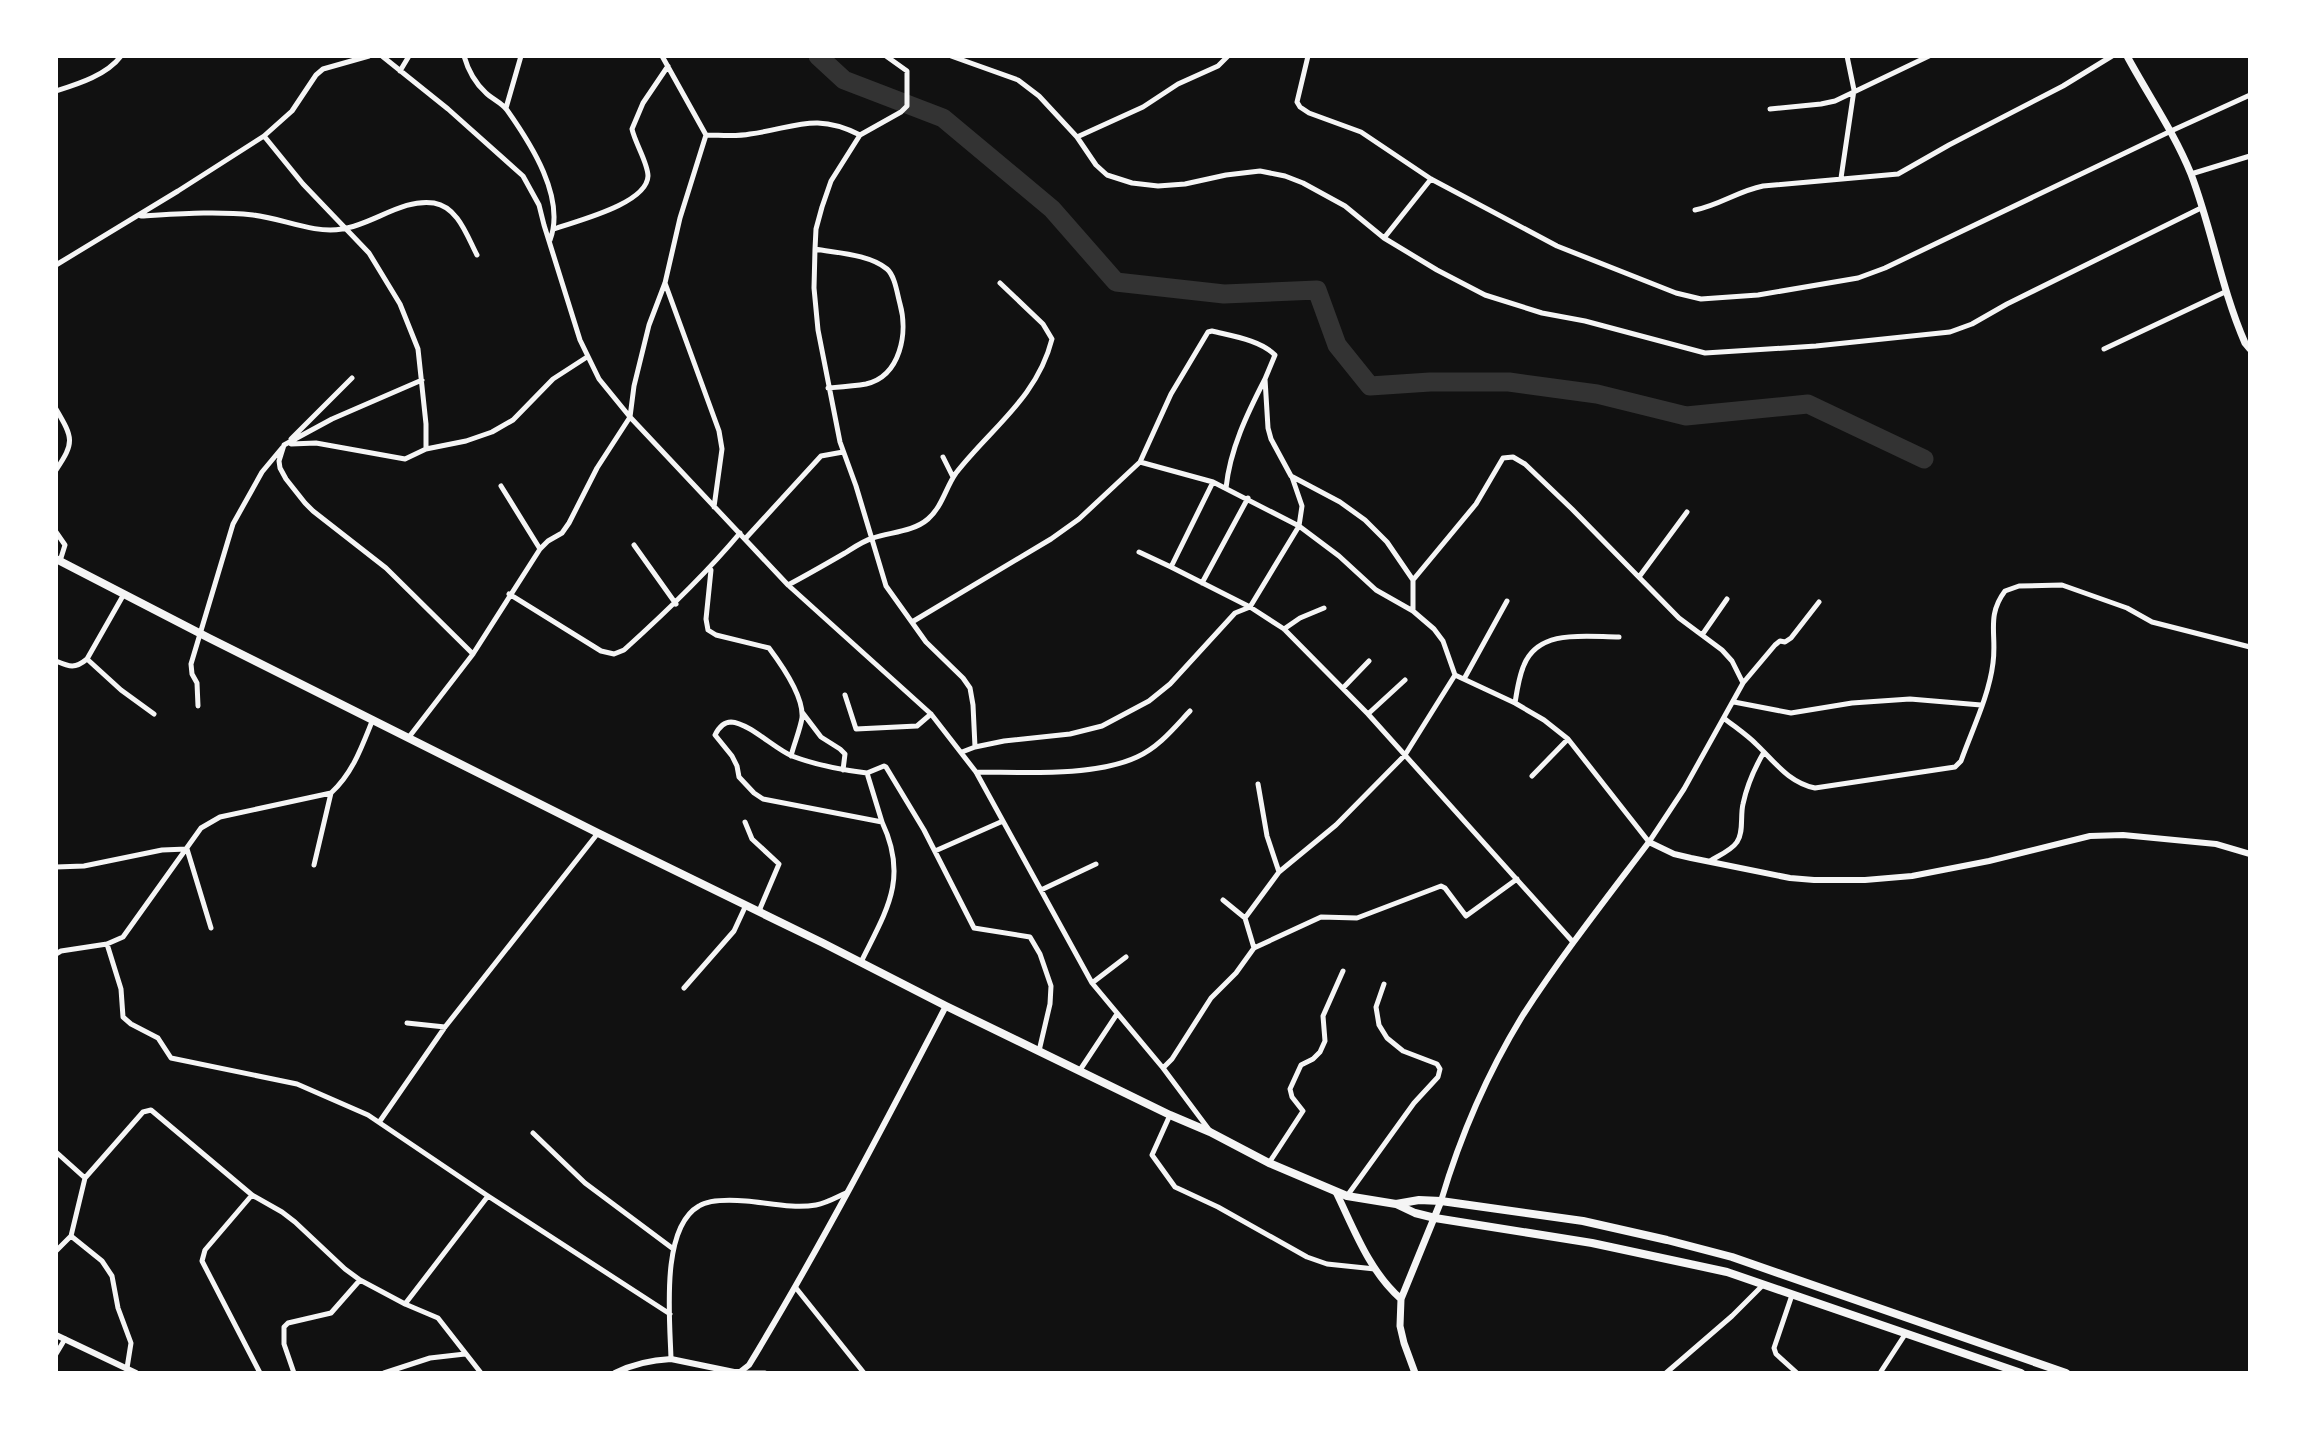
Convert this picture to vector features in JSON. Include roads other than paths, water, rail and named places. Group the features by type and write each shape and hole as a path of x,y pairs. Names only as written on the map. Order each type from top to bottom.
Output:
{"main road":[{"path":"2127,56 2171,131 2191,174 2225,292 2245,343 2250,349"},
{"path":"58,560 946,1006 1269,1163 1336,1192 1396,1204 1435,1218 1592,1243 1727,1272 2021,1373"},
{"path":"1336,1192 1374,1269 1401,1299"},
{"path":"1396,1204 1419,1200 1441,1201 1583,1221 1667,1240 1732,1257 2066,1373"},
{"path":"1415,1373 1402,1334 1401,1299 1441,1201"}],"street":[{"path":"56,91 86,80 117,62 121,56"},
{"path":"56,265 264,136 292,110 323,69 369,56"},
{"path":"382,56 448,109 523,176 540,205 587,357 599,379 630,417 788,585 931,713 976,772 1092,983 1163,1068 1210,1132"},
{"path":"400,71 409,56"},
{"path":"464,56 468,69 484,92 506,108 540,162 550,188 554,229 550,240"},
{"path":"506,108 521,56"},
{"path":"409,737 473,654 540,549 562,533 569,523 597,468 630,417 634,387 649,325 665,283 680,219 706,135 662,56"},
{"path":"886,56 907,71 906,106 901,112 860,135 831,181 816,229 814,288 818,330 843,452 886,586 926,642 970,688 974,705 975,747"},
{"path":"951,56 1018,80 1039,96 1107,175 1132,183 1158,186 1261,171 1285,176 1345,206 1384,238 1437,271 1503,302 1705,353 1816,346 1950,332 1972,324 2201,208"},
{"path":"1077,137 1143,107 1178,84 1218,66 1228,56"},
{"path":"1308,56 1297,102 1309,113 1361,132 1431,179 1557,246 1676,293 1701,299 1758,295 1858,278 1885,268 2250,95"},
{"path":"1841,178 1854,90 1847,56"},
{"path":"1770,108 1835,101 1929,56"},
{"path":"1695,210 1713,206 1744,190 1898,174 2063,86 2112,56"},
{"path":"554,229 618,207 647,183 648,174 632,129 643,103 668,66"},
{"path":"706,135 745,135 807,122 826,122 860,135"},
{"path":"264,136 303,184 369,253 400,304 418,349 426,449"},
{"path":"2191,174 2250,156"},
{"path":"1384,238 1431,179"},
{"path":"137,216 220,212 256,215 319,229 344,229 384,213 419,203 434,203 455,214 477,254"},
{"path":"815,249 872,260 885,267 891,273 904,317 902,345 894,362 883,374 866,384 828,388"},
{"path":"665,283 719,431 722,449 714,507"},
{"path":"788,585 872,538 893,534 928,520 953,477 1028,392 1044,363 1052,339 1043,324 1000,283"},
{"path":"2104,349 2225,292"},
{"path":"912,622 1051,539 1079,519 1140,462 1171,394 1208,332 1212,331 1242,339 1275,355 1244,421 1228,471 1226,488"},
{"path":"284,445 316,443 405,459 426,449 466,441 513,420 553,379 587,357"},
{"path":"198,706 197,683 190,670 233,523 262,471 284,445 352,378"},
{"path":"961,752 1004,741 1070,734 1102,726 1149,701 1170,684 1235,613 1250,607 1299,526 1302,506 1291,476 1271,439 1265,379"},
{"path":"422,380 332,419 284,445 279,461 280,468 286,480 313,511 386,568 473,654"},
{"path":"56,409 66,427 71,444 56,470"},
{"path":"59,430 66,427"},
{"path":"745,539 821,456 843,452"},
{"path":"943,457 953,477"},
{"path":"1413,580 1476,504 1503,458 1513,457 1525,464 1572,509 1679,618 1723,650 1743,683"},
{"path":"1140,462 1213,482 1299,526 1339,556 1376,590 1413,611 1434,629 1443,641 1455,675 1515,703 1544,720 1568,739 1649,842 1674,854 1790,878 1865,880 1912,876 2090,836 2123,835 2216,844 2250,854"},
{"path":"1291,476 1340,502 1365,520 1387,542 1413,580 1413,611"},
{"path":"1171,567 1213,482"},
{"path":"501,486 540,549"},
{"path":"1202,583 1248,498"},
{"path":"1639,577 1687,512"},
{"path":"56,532 65,545 58,560"},
{"path":"509,594 601,651 614,654 624,650 676,604 740,533"},
{"path":"634,545 676,604"},
{"path":"1139,551 1250,607 1284,629 1368,714 1573,942"},
{"path":"711,568 706,620 708,630 716,635 769,648 793,684 802,720 790,756"},
{"path":"1725,719 1785,774 1800,784 1815,788 1955,767 1961,761 1993,663 1992,620 1995,608 2005,591 2019,586 2062,585 2127,608 2152,622 2250,647"},
{"path":"56,661 70,667 78,667 87,659 124,594"},
{"path":"1702,635 1727,599"},
{"path":"1464,679 1507,601"},
{"path":"1441,1201 1466,1130 1522,1017 1573,942 1649,842 1684,789 1743,683 1775,645 1791,638 1819,602"},
{"path":"1284,629 1300,618 1324,608"},
{"path":"1515,703 1523,666 1537,647 1552,639 1619,637"},
{"path":"87,659 121,690 154,714"},
{"path":"1343,688 1370,661"},
{"path":"1245,918 1279,872 1336,825 1405,755 1455,675"},
{"path":"1368,714 1405,680"},
{"path":"845,695 856,729 917,726 931,713"},
{"path":"1734,702 1791,713 1910,699 1981,705"},
{"path":"976,772 1072,771 1116,765 1139,757 1160,743 1190,711"},
{"path":"802,712 821,737 845,754 843,770"},
{"path":"314,865 331,793 350,771 373,719"},
{"path":"882,822 763,799 739,777 732,756 715,735 724,723 730,722 751,731 790,756 843,770 867,773 886,767 935,851 974,928 1030,937 1040,954 1051,986 1051,1004 1039,1051"},
{"path":"1532,776 1568,739"},
{"path":"1710,861 1736,845 1741,834 1740,819 1747,787 1764,752"},
{"path":"861,963 892,895 895,880 890,839 867,773"},
{"path":"1258,784 1267,836 1279,872"},
{"path":"58,952 107,944 123,937 201,828 220,817 331,793"},
{"path":"935,851 1003,821"},
{"path":"745,822 752,839 779,864 759,911"},
{"path":"380,1121 445,1027 598,833"},
{"path":"56,867 84,866 162,850 187,849"},
{"path":"187,849 211,928"},
{"path":"1041,890 1096,864"},
{"path":"1163,1068 1172,1059 1211,998 1236,973 1254,948 1321,917 1357,918 1441,886 1466,916 1517,879"},
{"path":"1223,900 1245,918 1254,948"},
{"path":"684,988 734,932 746,905"},
{"path":"107,944 122,994 123,1017 158,1038 172,1058 297,1084 380,1121 488,1196 670,1314"},
{"path":"1092,983 1126,957"},
{"path":"1269,1163 1303,1111 1292,1097 1290,1089 1301,1065 1313,1059 1325,1041 1323,1016 1343,971"},
{"path":"1347,1196 1414,1103 1432,1086 1440,1069 1437,1063 1404,1051 1387,1038 1379,1025 1376,1007 1384,984"},
{"path":"740,1373 748,1365 796,1288 946,1006"},
{"path":"1080,1070 1116,1014"},
{"path":"407,1023 445,1027"},
{"path":"56,1251 71,1236 85,1178 143,1112 151,1110 251,1195 295,1222 360,1280 442,1321 481,1373"},
{"path":"1170,1115 1152,1154 1175,1187 1218,1207 1307,1256 1327,1264 1374,1269"},
{"path":"533,1133 585,1183 672,1248"},
{"path":"56,1152 85,1178"},
{"path":"671,1359 672,1248 680,1229 696,1207 705,1203 744,1201 815,1205 849,1192"},
{"path":"251,1195 205,1250 202,1261 260,1373"},
{"path":"405,1304 488,1196"},
{"path":"71,1236 102,1261 112,1276 120,1315 131,1343 127,1368"},
{"path":"294,1373 284,1345 284,1327 331,1313 360,1280"},
{"path":"1667,1373 1763,1285"},
{"path":"796,1288 864,1373"},
{"path":"1793,1295 1774,1348 1776,1354 1797,1373"},
{"path":"1880,1373 1906,1333"},
{"path":"56,1335 136,1373"},
{"path":"56,1354 65,1339"},
{"path":"384,1373 430,1358 465,1353"},
{"path":"615,1373 634,1364 671,1359 740,1373 765,1373"}],"waterway":[{"path":"818,56 844,80 943,118 1052,209 1116,282 1224,294 1317,290 1337,345 1370,386 1430,382 1509,382 1597,394 1686,416 1808,404 1924,459"}]}
